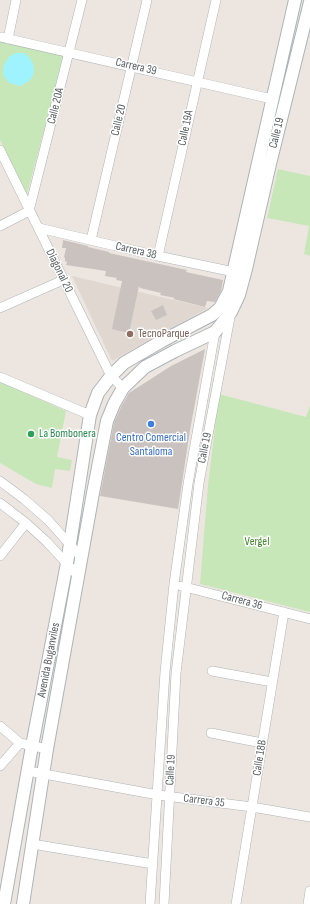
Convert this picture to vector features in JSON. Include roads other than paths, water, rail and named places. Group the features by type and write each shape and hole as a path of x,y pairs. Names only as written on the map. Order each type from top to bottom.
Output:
{"main road":[{"name":"Calle 19","path":"226,310 295,0"},
{"name":"Calle 19","path":"226,310 239,295 310,2"},
{"path":"215,332 226,310"},
{"name":"Avenida Buganviles","path":"4,904 67,563 90,415 98,393 111,376 124,363 162,341 226,310"},
{"name":"Avenida Buganviles","path":"23,904 43,773 93,493 108,421 114,404 123,388 145,367 215,332"}],"street":[{"path":"4,38 16,0"},
{"name":"Calle 20A","path":"29,211 82,0"},
{"name":"Calle 20","path":"91,240 147,0"},
{"name":"Calle 19A","path":"158,256 196,81 216,0"},
{"name":"Carrera 39","path":"4,38 272,99"},
{"name":"Diagonal 20","path":"1,154 111,376 123,388"},
{"path":"0,226 29,211"},
{"name":"Carrera 38","path":"38,228 234,272"},
{"path":"0,308 63,280"},
{"name":"Calle 19","path":"164,904 176,673 198,483 226,310"},
{"name":"Calle 19","path":"150,904 165,672 174,584 188,484 215,332"},
{"path":"0,377 90,415"},
{"path":"0,482 48,520 82,558"},
{"path":"0,503 26,523 47,542 79,577"},
{"path":"0,556 26,523"},
{"name":"Carrera 36","path":"174,584 310,619"},
{"name":"Calle 18B","path":"236,904 284,612"},
{"path":"212,671 272,682"},
{"path":"0,726 20,743 48,749"},
{"path":"211,733 262,743"},
{"path":"0,766 20,743"},
{"name":"Carrera 35","path":"28,771 170,796 310,816"},
{"path":"32,844 153,864"},
{"path":"308,904 310,891"}],"water":[{"path":"16,53 24,53 29,57 33,64 34,70 33,76 29,81 20,86 8,82 3,74 4,65 7,60 10,56"}],"place":[{"name":"TecnoParque","path":"130,334"},
{"name":"Centro Comercial Santaloma","path":"151,424"},
{"name":"La Bombonera","path":"31,434"}],"park label":[{"name":"Vergel","path":"257,542"}]}
